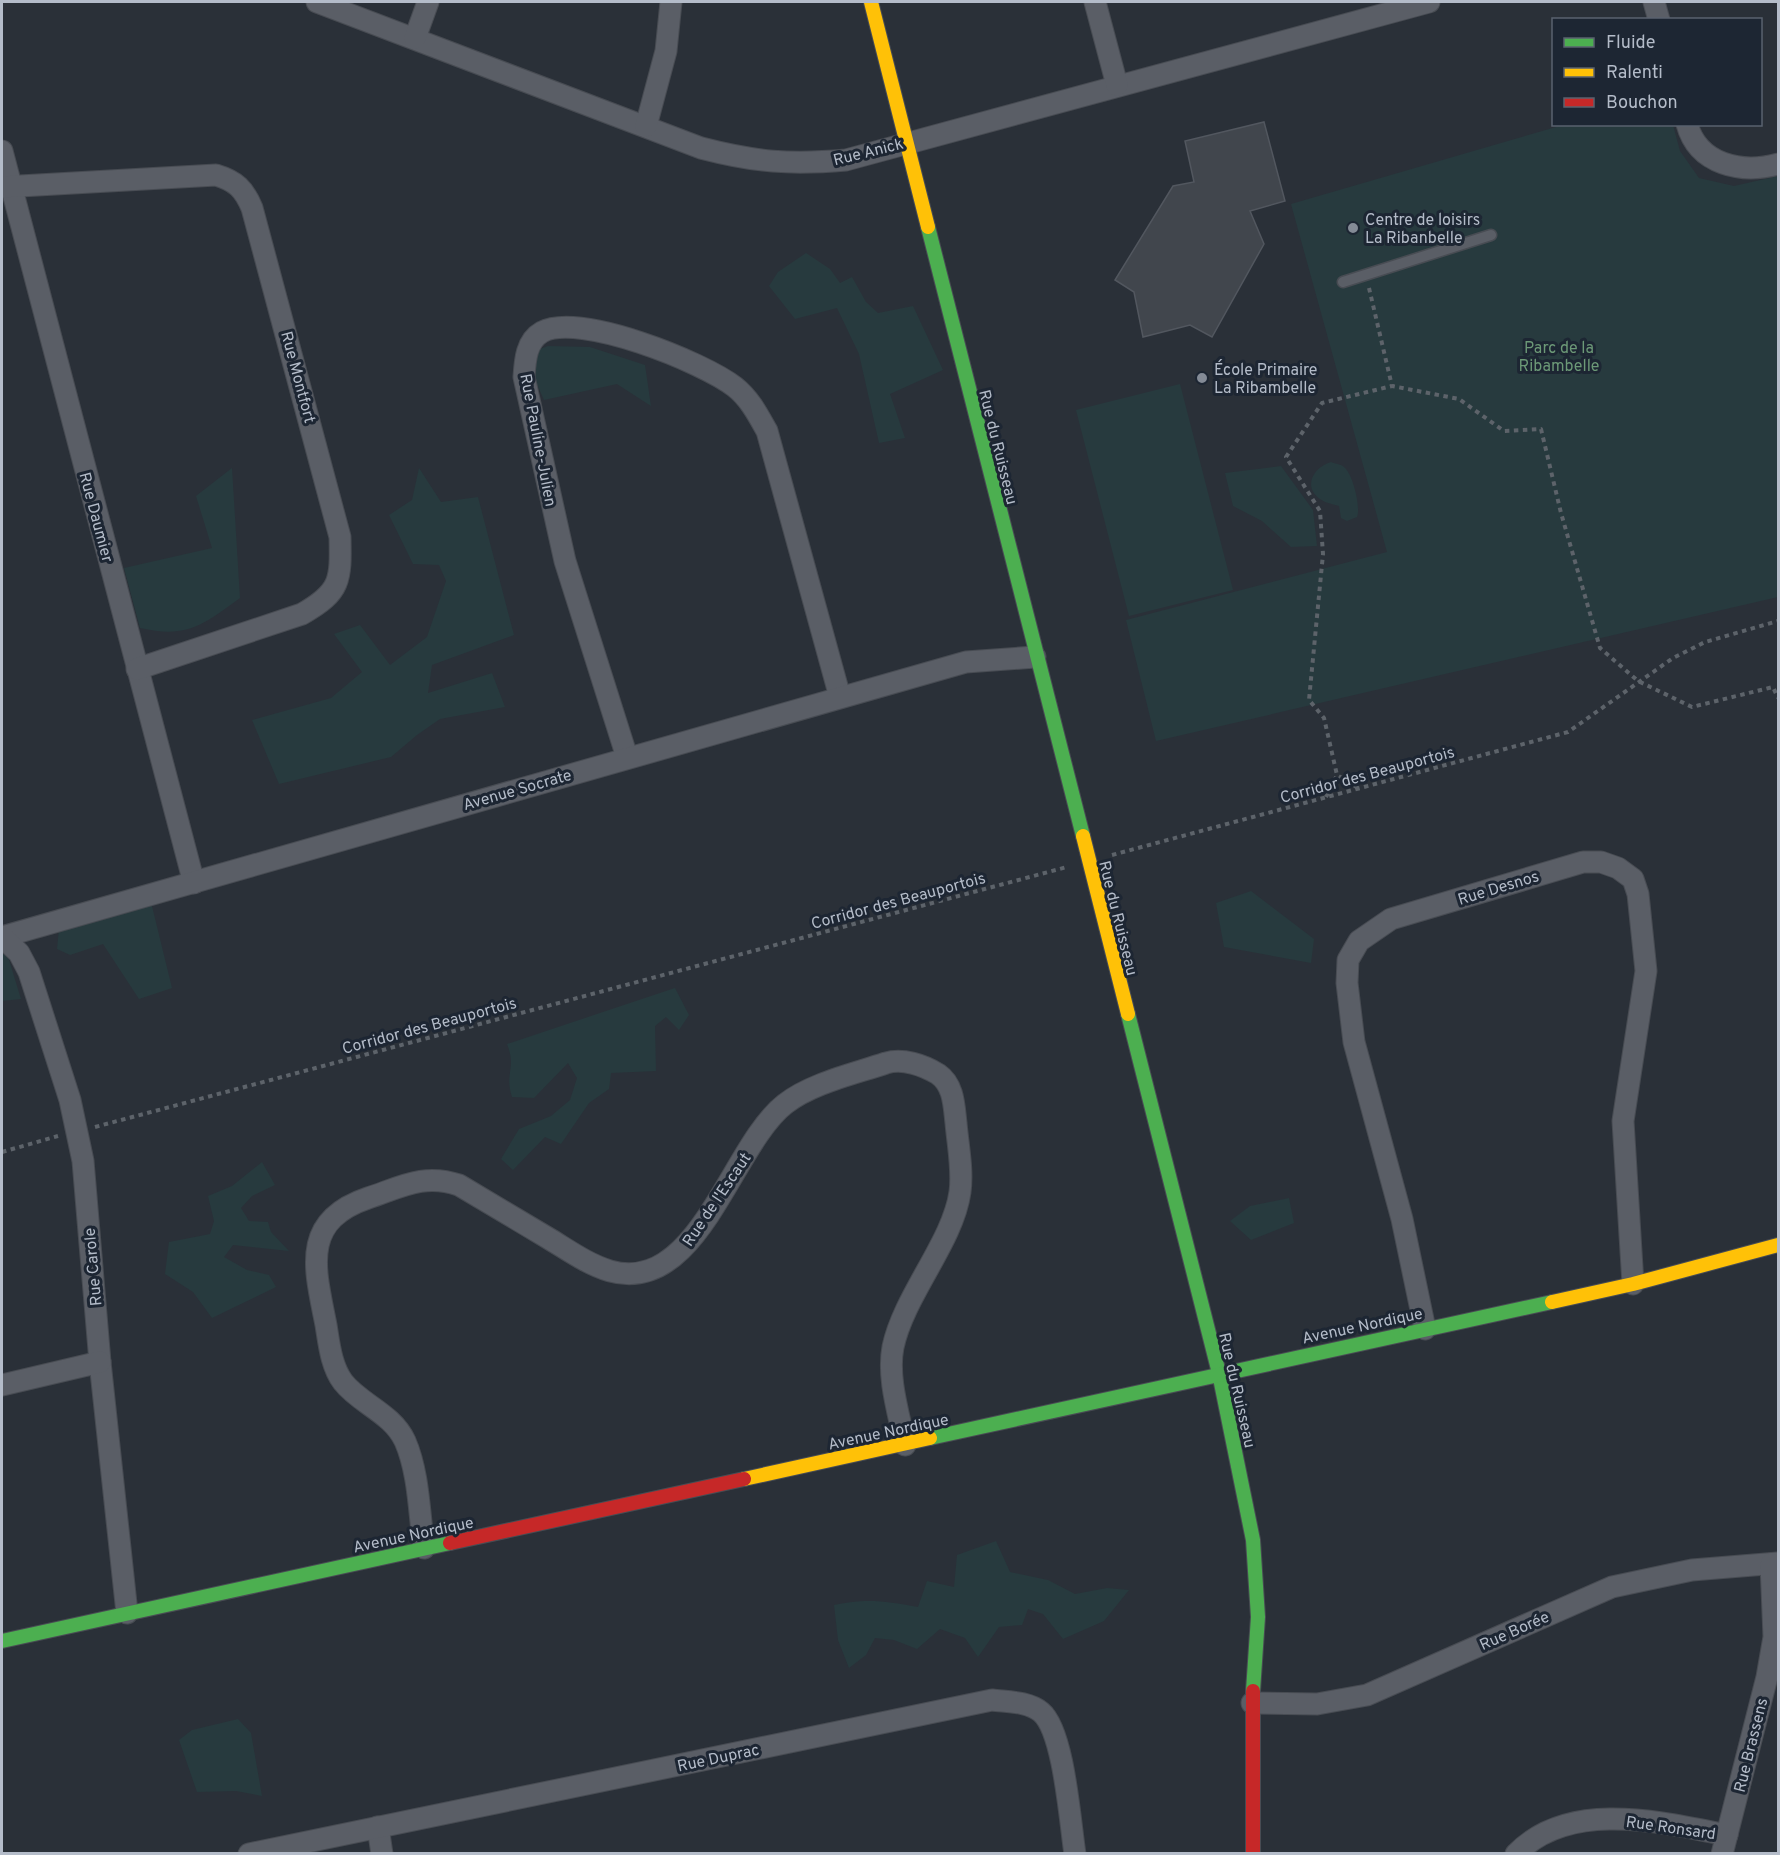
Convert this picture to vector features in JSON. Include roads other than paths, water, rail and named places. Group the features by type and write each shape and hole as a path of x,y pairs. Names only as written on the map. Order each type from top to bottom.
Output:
{"street":[{"name":"Rue Anick","path":"317,2 701,148 749,161 798,164 846,160 1429,2"},
{"path":"415,38 428,2"},
{"path":"646,126 666,51 671,2"},
{"name":"Rue du Ruisseau","path":"871,2 1035,657 1219,1373 1253,1540 1258,1617 1252,1703 1253,1854"},
{"path":"1095,2 1117,85"},
{"path":"1654,2 1658,18"},
{"path":"1688,126 1690,136 1701,153 1718,162 1759,170 1779,164"},
{"name":"Rue Daumier","path":"2,152 6,187 194,883"},
{"name":"Rue Montfort","path":"6,187 216,175 233,180 245,192 252,208 322,463 340,537 341,562 336,585 325,600 302,614 137,669"},
{"name":"Rue Pauline-Julien","path":"627,757 565,561 524,377 525,360 530,342 541,333 556,327 600,330 685,359 734,387 753,406 767,431 840,697"},
{"name":"Avenue Socrate","path":"2,937 966,662 1035,657"},
{"name":"Rue Desnos","path":"1425,1329 1402,1219 1354,1042 1347,982 1348,960 1359,941 1391,919 1583,862 1601,862 1618,868 1633,879 1638,894 1646,971 1623,1121 1634,1284"},
{"name":"Rue Carole","path":"2,937 19,953 29,972 70,1100 83,1161 100,1362 127,1613"},
{"name":"Rue de l'Escaut","path":"424,1548 412,1462 404,1438 390,1421 343,1382 332,1358 315,1272 319,1243 328,1221 344,1206 419,1180 440,1179 459,1185 588,1262 612,1272 644,1272 668,1263 688,1244 767,1123 785,1104 811,1090 890,1062 912,1063 927,1068 942,1077 952,1092 961,1171 960,1193 955,1214 899,1326 893,1349 891,1371 905,1445"},
{"name":"Avenue Nordique","path":"2,1641 1634,1284 1779,1245"},
{"path":"2,1384 100,1362"},
{"name":"Rue Borée","path":"1252,1703 1317,1704 1367,1695 1612,1587 1692,1570 1775,1563"},
{"name":"Rue Brassens","path":"1725,1844 1772,1647 1775,1563"},
{"name":"Rue Duprac","path":"249,1854 992,1700 1021,1703 1040,1710 1051,1724 1058,1747 1075,1854"},
{"name":"Rue Ronsard","path":"1516,1854 1528,1841 1572,1823 1632,1818 1725,1844"},
{"path":"378,1827 382,1854"}],"lane":[{"path":"1343,282 1491,234"}],"place":[{"name":"Centre de loisirs La Ribanbelle","path":"1353,228"},
{"name":"École Primaire La Ribambelle","path":"1202,378"}],"park label":[{"name":"Parc de la Ribambelle","path":"1559,356"}]}
